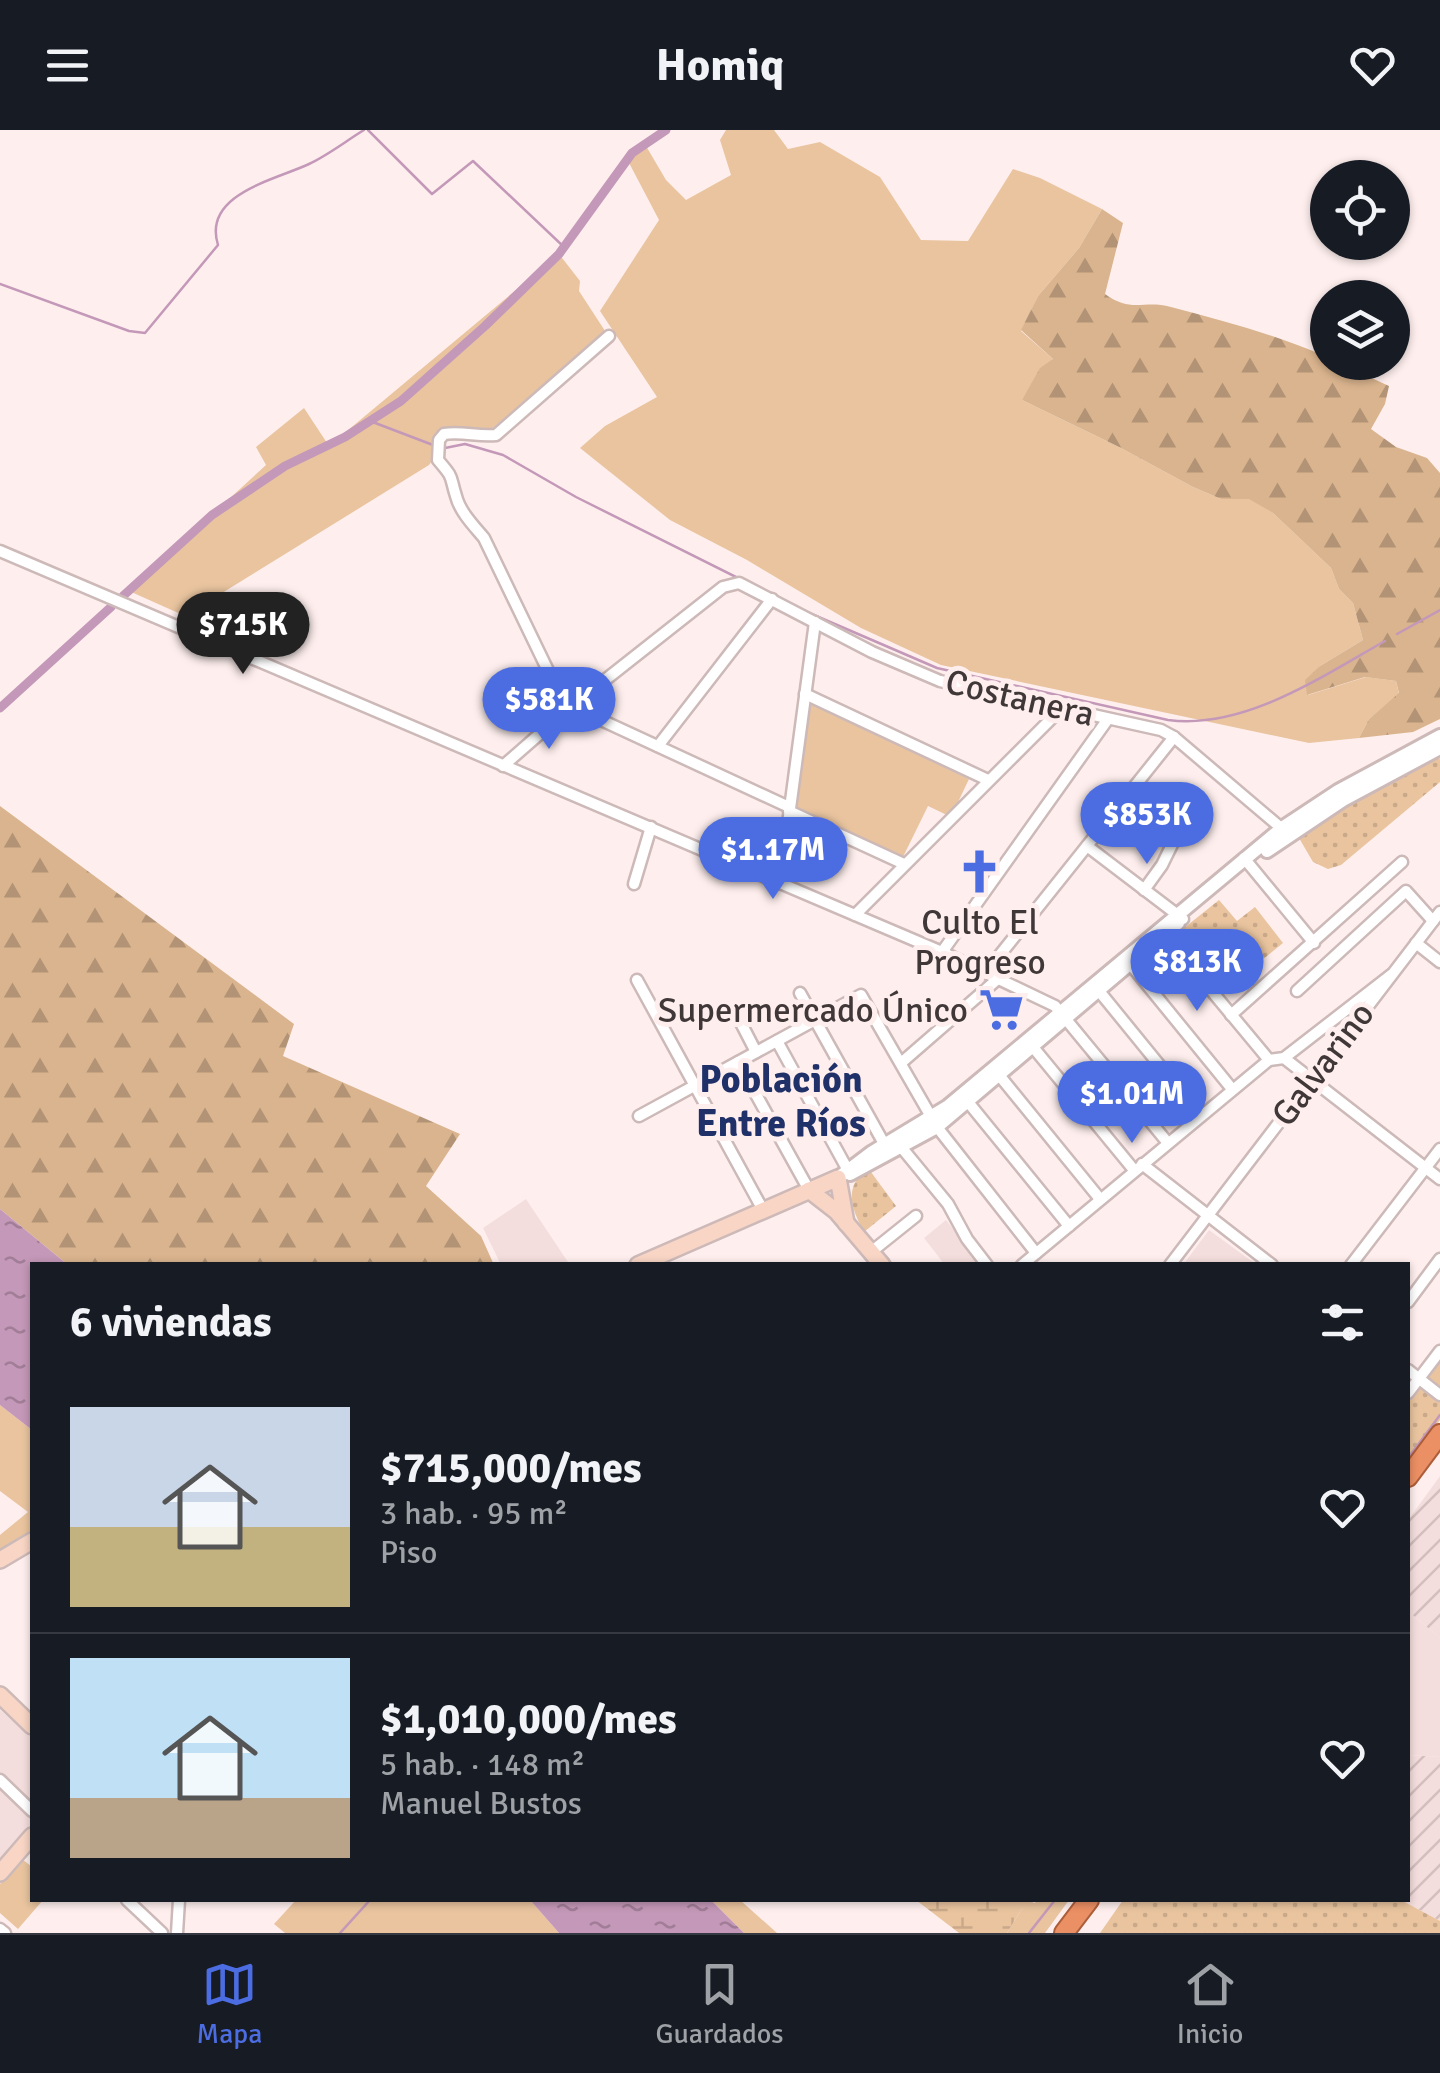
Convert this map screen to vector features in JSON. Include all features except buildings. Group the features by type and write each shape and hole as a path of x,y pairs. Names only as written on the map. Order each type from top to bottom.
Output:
{"highway":[{"path":"1410,1473 1440,1434"},
{"path":"1064,1933 1087,1902"}],"main road":[{"path":"645,1262 845,1174 846,1223"},
{"path":"809,1190 877,1258"},
{"path":"0,1560 30,1543"},
{"path":"0,1695 30,1724"},
{"path":"0,1873 30,1838"}],"street":[{"path":"609,336 496,435 461,432 444,434 439,440 438,460 454,478 456,497 484,538 570,708 904,864"},
{"path":"0,551 987,971 1050,1002 1168,1143"},
{"name":"Costanera","path":"570,708 735,582 905,668 940,681 1161,730 1285,832"},
{"path":"658,746 772,599"},
{"path":"780,884 815,622"},
{"path":"805,694 988,780"},
{"path":"503,766 570,708"},
{"path":"855,915 1061,708"},
{"path":"942,952 1108,719"},
{"path":"987,971 1174,738"},
{"path":"934,1122 1285,832 1437,745"},
{"path":"1144,890 1162,865 1184,820"},
{"path":"634,884 651,827"},
{"path":"1087,846 1180,917"},
{"path":"1247,862 1314,943"},
{"path":"1231,1016 1402,862"},
{"path":"1298,991 1406,891 1436,916"},
{"name":"Galvarino","path":"1172,1262 1436,916"},
{"path":"1064,1015 1130,965 1162,931"},
{"path":"1162,931 1269,1060"},
{"path":"1416,943 1440,962"},
{"path":"1130,965 1232,1089"},
{"path":"1026,1262 1232,1089 1269,1060 1284,1058 1392,974"},
{"path":"901,1064 1000,977"},
{"path":"637,980 763,1210"},
{"path":"1099,991 1200,1116"},
{"path":"800,993 892,1149 948,1204 967,1240 985,1262"},
{"path":"638,1116 861,995 934,1122 1036,1253"},
{"path":"741,1023 756,1052"},
{"path":"777,1042 845,1174 968,1102 1030,1044"},
{"path":"1030,1044 1138,1167 1268,1262"},
{"path":"1284,1058 1440,1179"},
{"path":"738,1062 809,1190"},
{"path":"1000,1076 1100,1200"},
{"path":"968,1102 1068,1226"},
{"path":"1354,1262 1440,1149"},
{"path":"877,1258 916,1216"},
{"path":"1410,1299 1440,1259"},
{"path":"1410,1390 1440,1351"},
{"path":"1410,1372 1440,1396"},
{"path":"0,1782 30,1809"},
{"path":"129,1902 162,1933"},
{"path":"177,1933 179,1902"}],"shaded area":[{"path":"526,1199 568,1262 500,1262 483,1228"},
{"path":"946,1220 980,1262 943,1262 924,1238"},
{"path":"1209,1230 1253,1262 1185,1262"},
{"path":"1440,1476 1440,1638 1410,1613 1410,1517"},
{"path":"1410,1613 1440,1638 1440,1757 1410,1755"},
{"path":"0,1710 30,1736 30,1833 0,1867"},
{"path":"1410,1755 1440,1757 1440,1921 1405,1902 1410,1902"}],"green space":[{"path":"726,130 774,130 788,149 820,142 880,177 921,240 968,241 1013,169 1102,209 1079,248 1038,296 1021,331 1053,359 1022,400 1193,487 1221,499 1249,498 1273,513 1331,568 1339,589 1353,603 1363,640 1320,666 1308,695 1366,677 1396,681 1399,694 1369,719 1359,738 1309,743 941,665 861,628 747,560 670,520 580,448 605,426 657,397 600,311 659,220 627,159 646,146 666,180 686,200 731,175 720,140"},
{"path":"1102,209 1123,223 1105,294 1131,305 1161,305 1230,323 1310,350 1310,380 1376,380 1389,386 1385,404 1371,429 1396,447 1427,458 1440,473 1440,719 1413,732 1359,738 1369,719 1399,693 1396,681 1365,677 1307,695 1305,680 1320,666 1363,640 1353,603 1339,589 1331,568 1273,513 1249,499 1221,499 1193,487 1022,400 1040,368 1053,359 1021,330 1038,296 1079,248"},
{"path":"559,254 580,281 579,291 607,334 489,431 456,428 429,465 185,616 129,591 266,465 256,447 304,408 329,446"},
{"path":"810,702 969,779 951,817 928,806 902,859 796,808"},
{"path":"1435,756 1440,759 1440,782 1341,865 1328,869 1313,862 1299,838 1310,826 1343,803"},
{"path":"0,806 294,1024 283,1056 460,1134 426,1186 481,1236 493,1262 64,1262 0,1209"},
{"path":"1219,900 1237,921 1255,907 1283,943 1251,969 1235,950 1204,975 1174,936"},
{"path":"868,1168 896,1206 864,1232 856,1215 852,1190"},
{"path":"1440,1361 1440,1420 1410,1460 1410,1400"},
{"path":"0,1405 30,1428 30,1534 0,1555 0,1535 28,1512 0,1491"},
{"path":"22,1859 30,1865 30,1902 41,1902 18,1929 0,1913 0,1884"},
{"path":"294,1902 532,1902 559,1933 285,1933 274,1924"},
{"path":"713,1902 742,1902 777,1933 744,1933"},
{"path":"919,1902 1035,1904 1021,1910 1007,1933 959,1933"},
{"path":"1036,1902 1068,1902 1045,1933 1007,1933 1021,1910"},
{"path":"1122,1902 1405,1902 1440,1921 1440,1933 1100,1933"}],"water":[{"path":"0,1209 64,1262 30,1262 30,1428 0,1405"},
{"path":"532,1902 713,1902 744,1933 559,1933"}],"waterway":[{"path":"0,284 129,331 145,333 218,245 216,228 231,201 261,183 316,160 364,130"},
{"path":"368,130 432,194 473,161 564,247"},
{"path":"123,596 212,515 285,466 345,437 401,401 559,254 632,153 666,130"},
{"path":"370,421 433,445"},
{"path":"445,448 465,444 503,455 576,497 800,609 937,668 1168,720 1197,721 1253,709 1281,698 1385,641"},
{"path":"0,708 111,607"},
{"path":"1397,634 1440,610"},
{"path":"1410,1455 1440,1415"},
{"path":"340,1933 368,1902"},
{"path":"1029,1933 1053,1902"}],"place":[{"name":"Culto El Progreso","path":"980,872"},
{"name":"Supermercado Único","path":"1001,1010"}],"district":[{"name":"Población Entre Ríos","path":"781,1101"}]}
